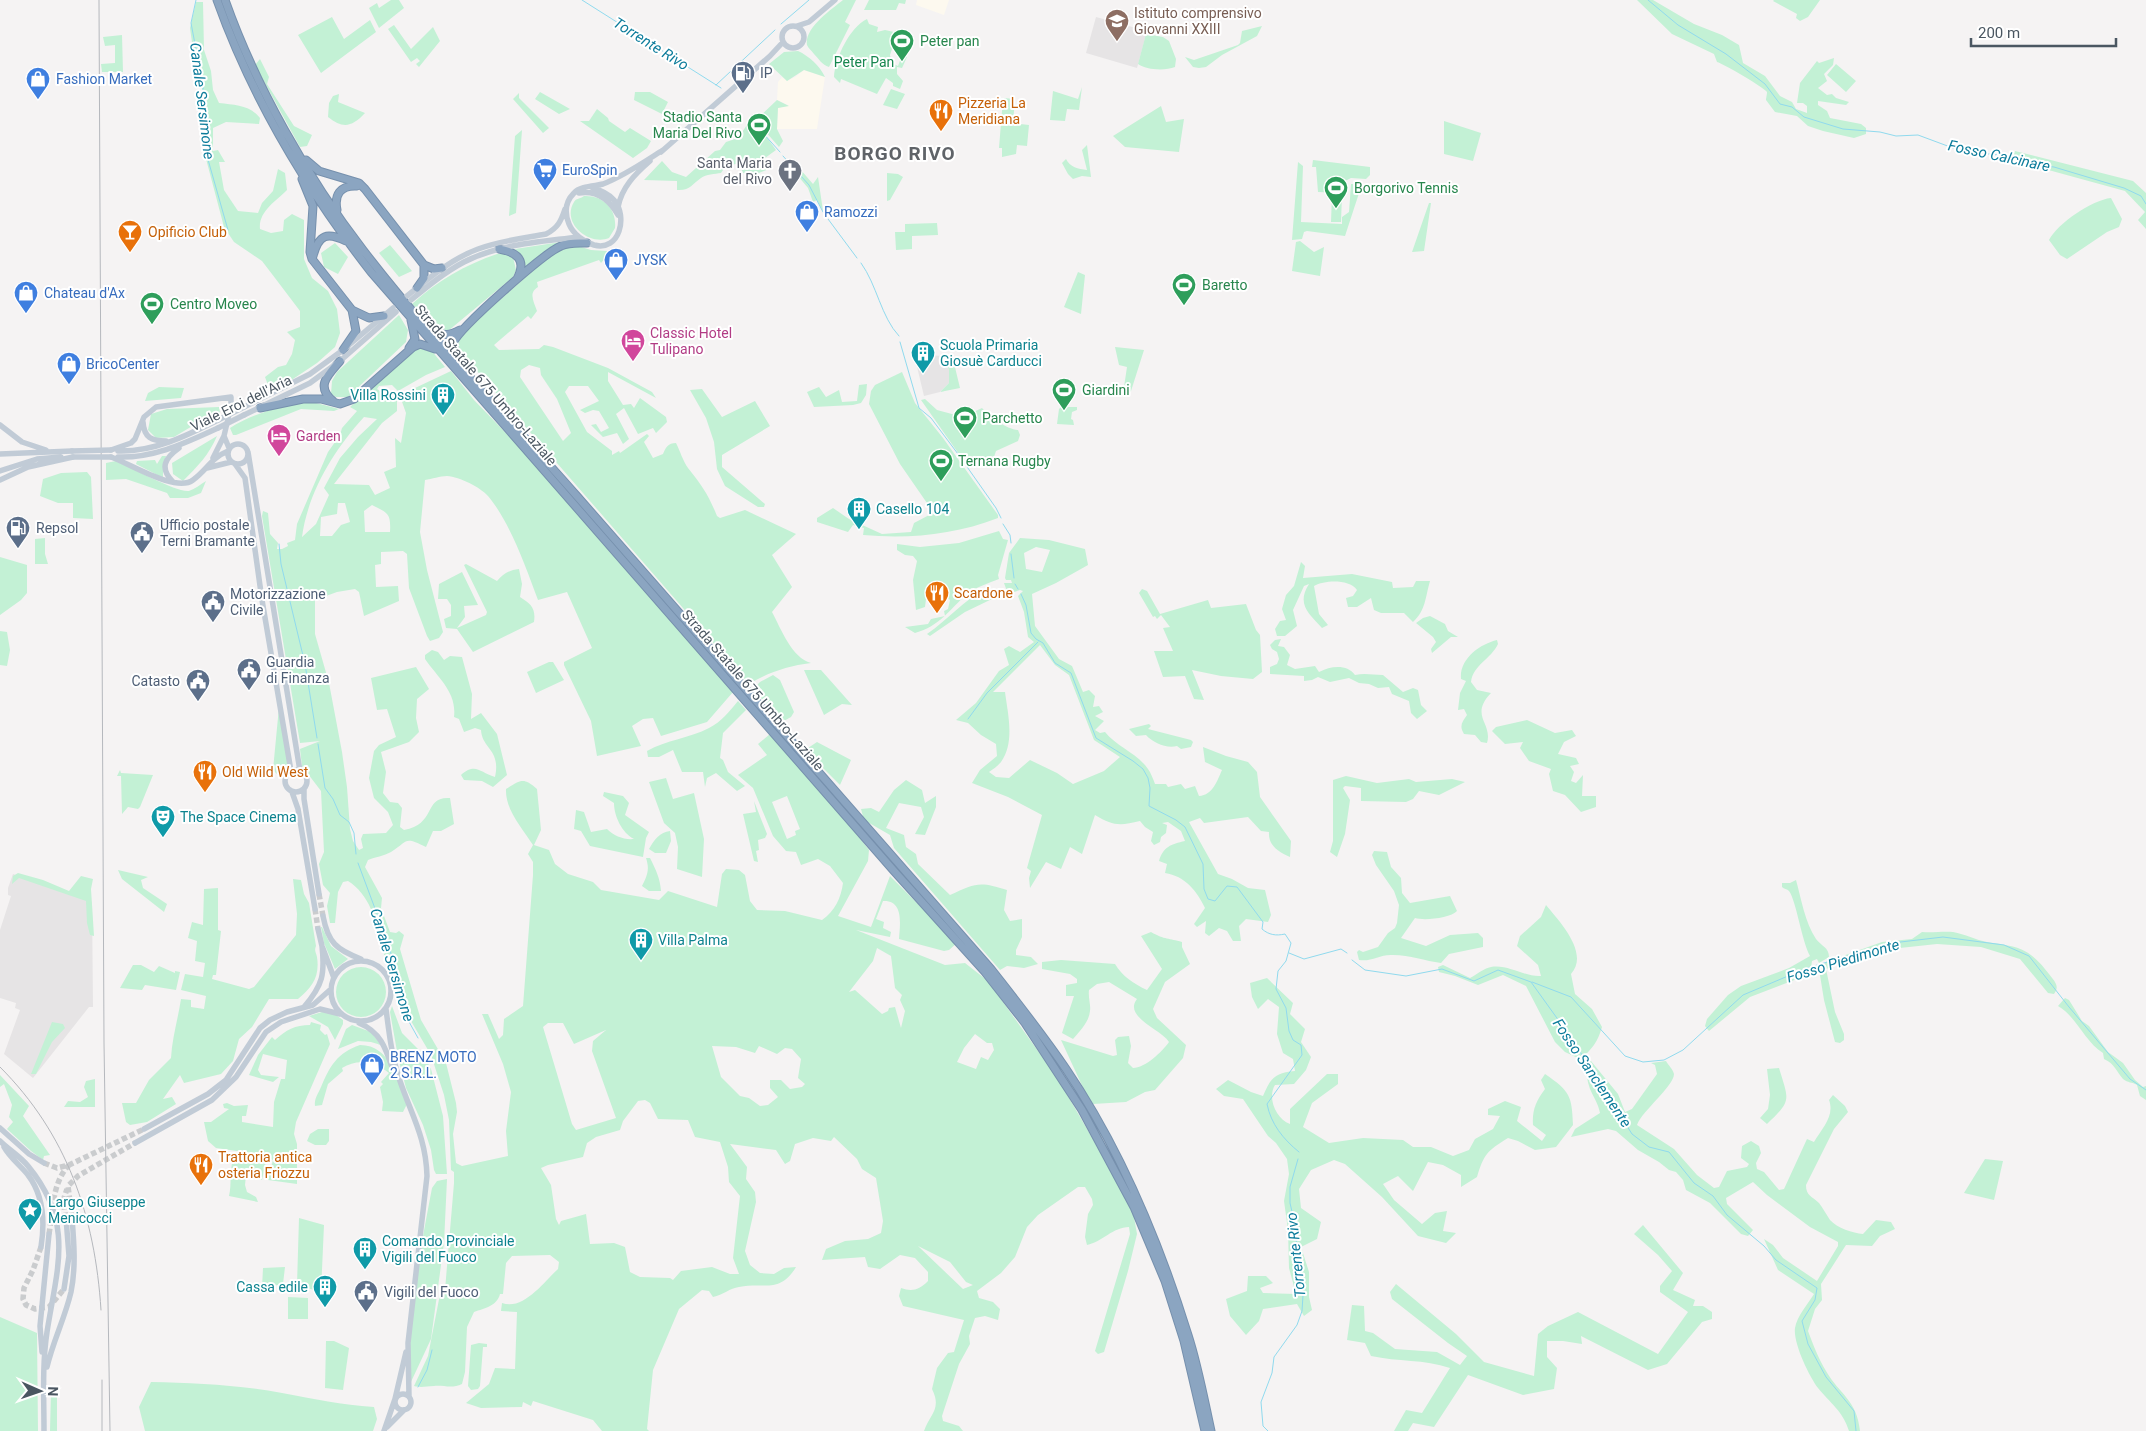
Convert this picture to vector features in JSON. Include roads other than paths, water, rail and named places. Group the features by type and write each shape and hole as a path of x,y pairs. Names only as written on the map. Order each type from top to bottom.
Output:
{"highway":[{"name":"Strada Statale 675 Umbro-Laziale","path":"217,0 248,75 348,242 411,320 438,350 453,361"},
{"name":"Strada Statale 675 Umbro-Laziale","path":"225,0 242,46 297,157 362,249 429,329 462,372 894,871 979,965 1025,1023 1082,1110 1134,1207 1165,1281 1184,1341 1204,1431"},
{"path":"297,157 319,171 359,183 424,265 434,269 442,268"},
{"path":"297,157 312,206 310,252 312,259 352,310 369,318 384,316"},
{"path":"337,213 336,197 343,188 349,185 365,189"},
{"path":"312,259 316,245 322,238 333,235 348,242"},
{"path":"453,361 453,343 462,330 515,282 559,246 587,242"},
{"path":"500,249 514,252 520,260 521,270 515,282"},
{"path":"417,288 424,278 424,265"},
{"path":"343,350 356,330 352,310"},
{"path":"406,352 415,339 411,320"},
{"path":"429,329 444,336 462,330"},
{"path":"260,408 303,399 321,399 344,404 354,399 406,352 420,344 438,350"},
{"path":"336,403 328,396 324,386 325,380 340,361"},
{"name":"Strada Statale 675 Umbro-Laziale","path":"462,372 991,969 1062,1064 1106,1138 1140,1205 1170,1281 1189,1337 1211,1431"}],"main road":[{"path":"790,48 783,42 784,30 791,26 809,22 832,2"},
{"path":"776,51 801,45 809,22"},
{"path":"797,26 804,34"},
{"path":"618,207 625,186 663,150 776,51 783,42"},
{"path":"578,236 500,249 471,259 435,279 409,298 417,288 442,268 478,249 546,234 554,230 561,222 566,204 577,190 614,179 663,150"},
{"path":"566,204 569,225 578,236 587,242 599,246 612,242 618,235 621,221 618,207 612,198 591,187"},
{"path":"572,196 583,192 596,193 613,206 621,221"},
{"name":"Viale Eroi dell'Aria","path":"72,454 111,454 143,457 183,444 310,383 340,361 395,310 384,316 310,374 244,408 171,441 140,451 111,454"},
{"path":"231,397 224,436 205,469 190,482 174,484 165,481 111,454 135,439 142,420 156,407 231,397"},
{"path":"142,420 143,430 148,438 156,441 171,441"},
{"path":"0,424 26,444 51,457"},
{"path":"226,428 229,437 244,445 248,452 300,770 307,780 304,789 304,799 319,894"},
{"path":"224,436 228,457 245,478 262,600 291,771"},
{"path":"213,458 238,443"},
{"path":"174,484 165,471 166,462 170,455 183,444"},
{"path":"205,469 215,464 244,461 248,452"},
{"path":"0,454 13,453 51,457 72,454"},
{"path":"0,470 23,462 72,454"},
{"path":"0,480 51,457"},
{"path":"300,770 291,771 287,775 285,783 292,792 298,809 315,909"},
{"path":"292,792 304,789"},
{"path":"322,916 325,929 336,946 348,954 379,966 389,978 392,994 386,1009 371,1020 352,1021"},
{"path":"318,929 334,978"},
{"path":"303,1008 316,993 322,982 324,967 322,946"},
{"path":"340,1014 331,998 334,978 339,970 347,964 366,961"},
{"path":"144,1129 214,1090 226,1080 260,1028 270,1020 287,1012 313,1005 331,989"},
{"path":"135,1143 212,1100 236,1076 266,1032 281,1022 320,1009 340,1014 369,1027 379,1036 385,1046 395,1075 399,1078"},
{"path":"384,1431 395,1399 408,1343 427,1169 423,1142 399,1078 386,1009"},
{"path":"0,1128 29,1154 44,1163"},
{"path":"1,1142 38,1192 44,1228 40,1247"},
{"path":"1,1142 28,1166 43,1189 58,1228 60,1258 47,1333 44,1431"},
{"path":"44,1384 52,1348 71,1292 75,1256 69,1218 70,1256 64,1289"},
{"path":"44,1384 40,1326 50,1234"},
{"path":"384,1431 410,1404 408,1343"},
{"path":"395,1399 401,1393 409,1396"},
{"path":"395,1399 397,1408 404,1410"}],"waterway":[{"name":"Canale Sersimone","path":"196,0 191,23 203,86 207,156 228,230"},
{"name":"Torrente Rivo","path":"582,0 721,88"},
{"name":"Fosso Calcinare","path":"781,24 809,0"},
{"name":"Fosso Calcinare","path":"1648,0 1678,25 1726,54 1765,84 1780,104 1792,107 1804,117 1843,129 1880,132 1896,136 1918,135 1961,151 2017,157 2036,165 2054,167 2124,188 2141,196 2146,204"},
{"name":"Fosso Calcinare","path":"716,85 775,30"},
{"name":"Torrente Rivo","path":"753,122 780,152"},
{"name":"Torrente Rivo","path":"783,156 809,185 823,212"},
{"name":"Torrente Rivo","path":"828,219 857,258"},
{"name":"Torrente Rivo","path":"861,263 888,320 899,336"},
{"name":"Torrente Rivo","path":"900,342 919,408 931,418 958,454 1001,518"},
{"name":"Torrente Rivo","path":"1003,524 1010,535 1011,543"},
{"name":"Canale Sersimone","path":"279,544 281,564 305,664 317,738"},
{"name":"Torrente Rivo","path":"1011,554 1014,578"},
{"name":"Torrente Rivo","path":"1015,584 1018,589"},
{"name":"Torrente Rivo","path":"1021,594 1026,605 1031,633 1043,643 1055,663 1071,673 1096,738 1143,769 1148,778 1150,788 1149,806 1176,820 1185,827 1203,864 1204,889 1208,899 1215,901 1227,886 1237,887 1263,922 1262,929 1267,933 1285,934 1291,943 1286,961 1278,971 1276,989 1286,1008 1289,1031 1293,1040 1301,1045 1302,1055 1267,1104 1271,1118 1278,1131 1299,1152"},
{"path":"968,719 987,693 1038,642"},
{"name":"Canale Sersimone","path":"318,744 325,788 333,799 340,815 349,822 354,833 356,854"},
{"name":"Canale Sersimone","path":"358,863 389,946 408,1020 418,1038"},
{"name":"Fosso Piedimonte","path":"1532,982 1571,997 1625,1056 1643,1062 1664,1060 1683,1050 1743,995 1807,968 1892,943 1943,937 2004,945 2029,956 2130,1079 2146,1090"},
{"name":"Fosso Sanclemente","path":"1289,953 1304,959 1341,949 1347,953"},
{"name":"Fosso Sanclemente","path":"1352,960 1365,970 1406,976 1442,969 1474,981 1498,970 1531,982 1572,1039 1632,1134 1649,1147 1669,1152 1694,1183 1713,1196 1727,1215 1764,1246 1776,1260 1817,1288 1815,1300 1802,1321 1808,1344 1826,1377 1854,1411 1856,1431"},
{"name":"Torrente Rivo","path":"1268,1431 1263,1426 1261,1402 1272,1373 1274,1357 1297,1325 1302,1311 1303,1295 1297,1266 1296,1229 1290,1203 1290,1187 1298,1159"},
{"name":"Canale Sersimone","path":"418,1387 427,1370 432,1350"}],"tunnel":[{"path":"319,894 323,916"},
{"path":"315,909 318,929"},
{"path":"44,1163 57,1168 69,1165 144,1129"},
{"path":"72,1218 68,1186 78,1176 135,1143"},
{"path":"49,1234 56,1188 63,1172 69,1165"},
{"path":"66,1218 63,1201 67,1189"},
{"path":"41,1247 24,1288 23,1299 26,1305 35,1309 49,1307 64,1289"}],"railway":[{"path":"99,0 104,1043 110,1431"},
{"path":"0,1067 43,1120 60,1149 73,1178 84,1209 92,1242 98,1275 101,1310"},
{"path":"102,1380 102,1431"}],"place":[{"name":"Istituto comprensivo Giovanni XXIII","path":"1117,42"},
{"name":"Peter pan","path":"902,62"},
{"name":"IP","path":"743,94"},
{"name":"Fashion Market","path":"38,100"},
{"name":"Pizzeria La Meridiana","path":"941,132"},
{"name":"Stadio Santa Maria Del Rivo","path":"759,146"},
{"name":"EuroSpin","path":"545,191"},
{"name":"Santa Maria del Rivo","path":"790,192"},
{"name":"Borgorivo Tennis","path":"1336,209"},
{"name":"Ramozzi","path":"807,233"},
{"name":"Opificio Club","path":"130,253"},
{"name":"JYSK","path":"616,281"},
{"name":"Baretto","path":"1184,306"},
{"name":"Chateau d'Ax","path":"26,314"},
{"name":"Centro Moveo","path":"152,325"},
{"name":"Classic Hotel Tulipano","path":"633,362"},
{"name":"Scuola Primaria Giosuè Carducci","path":"923,374"},
{"name":"BricoCenter","path":"69,385"},
{"name":"Giardini","path":"1064,411"},
{"name":"Villa Rossini","path":"443,416"},
{"name":"Parchetto","path":"965,439"},
{"name":"Garden","path":"279,457"},
{"name":"Ternana Rugby","path":"941,482"},
{"name":"Casello 104","path":"859,530"},
{"name":"Repsol","path":"18,549"},
{"name":"Ufficio postale Terni Bramante","path":"142,554"},
{"name":"Scardone","path":"937,614"},
{"name":"Motorizzazione Civile","path":"213,623"},
{"name":"Guardia di Finanza","path":"249,691"},
{"name":"Catasto","path":"198,702"},
{"name":"Old Wild West","path":"205,793"},
{"name":"The Space Cinema","path":"163,838"},
{"name":"Villa Palma","path":"641,961"},
{"name":"BRENZ MOTO 2 S.R.L.","path":"372,1086"},
{"name":"Trattoria antica osteria Friozzu","path":"201,1186"},
{"name":"Largo Giuseppe Menicocci","path":"30,1231"},
{"name":"Comando Provinciale Vigili del Fuoco","path":"365,1270"},
{"name":"Cassa edile","path":"325,1308"},
{"name":"Vigili del Fuoco","path":"366,1313"}],"district":[{"name":"BORGO RIVO","path":"895,153"}],"park label":[{"name":"Peter Pan","path":"864,62"}]}
